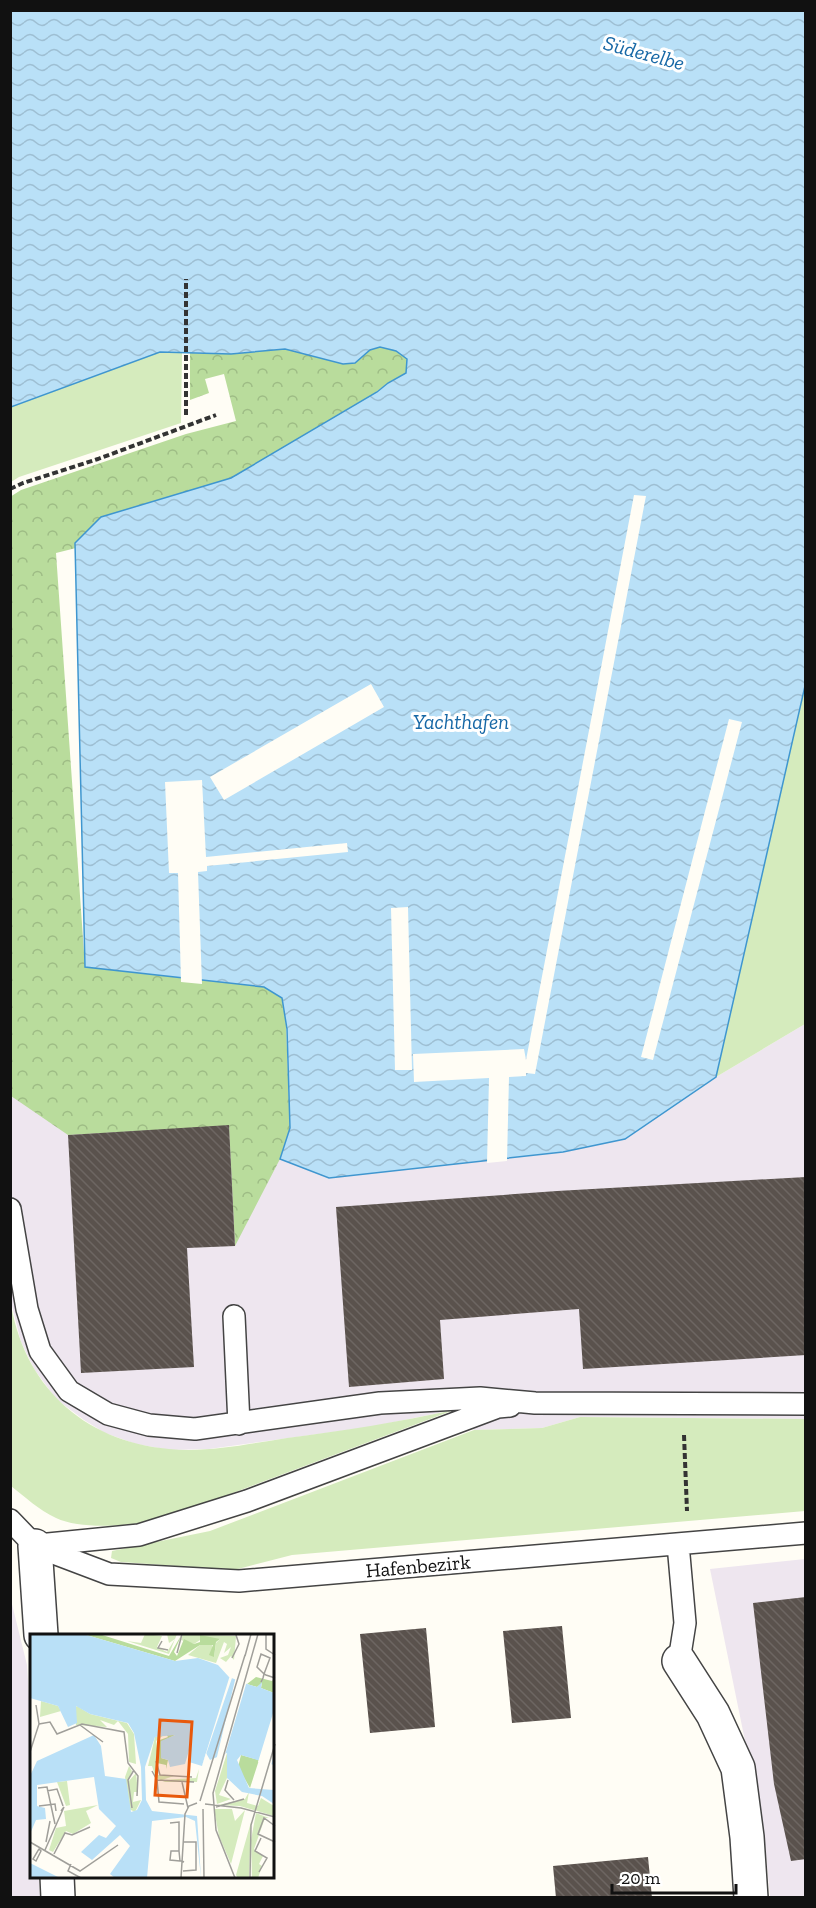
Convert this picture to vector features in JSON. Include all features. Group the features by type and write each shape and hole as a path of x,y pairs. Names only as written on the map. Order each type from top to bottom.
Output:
{"street":[{"path":"35,1546 41,1634"},
{"path":"679,1660 713,1714 738,1768 747,1837 751,1898"},
{"path":"57,1878 58,1898"}],"lane":[{"path":"10,1209 27,1309 40,1351 69,1391 108,1414 149,1425 195,1429 380,1403 480,1398 535,1403 806,1404"},
{"path":"234,1316 239,1424"},
{"path":"35,1546 139,1535 247,1501 498,1407 535,1403"},
{"name":"Hafenbezirk","path":"10,1520 35,1546 109,1574 239,1581 806,1533"},
{"path":"678,1544 685,1623 679,1660"}],"path":[{"path":"186,279 186,415"},
{"path":"10,489 216,415"},
{"path":"685,1455 687,1514"}],"shaded area":[{"path":"805,1024 805,1419 580,1417 542,1428 474,1430 453,1410 370,1427 209,1449 170,1450 136,1444 105,1433 84,1420 56,1399 34,1369 21,1342 10,1298 10,1092 280,1158 330,1178 563,1152 625,1139 716,1077"},
{"path":"805,1559 805,1897 770,1897 764,1834 710,1569"},
{"path":"11,1600 27,1665 30,1715 30,1878 39,1878 40,1897 11,1897"}],"green space":[{"path":"380,347 396,351 407,359 406,373 388,383 216,513 56,553 85,967 264,987 282,998 286,1024 290,1128 280,1159 235,1246 229,1126 68,1135 11,1096 10,497 21,490 186,434 236,421 224,374 205,379 209,393 190,400 190,353 231,354 285,349 343,364 355,363 370,350"},
{"path":"160,352 182,353 181,423 19,477 11,482 11,407"},
{"path":"805,686 805,1024 716,1077"},
{"path":"10,1298 17,1329 28,1357 43,1381 61,1403 84,1420 109,1434 138,1444 183,1450 213,1449 350,1429 454,1410 162,1519 106,1526 66,1522 44,1511 11,1486"},
{"path":"580,1417 805,1419 805,1511 292,1555 234,1570 121,1562 111,1558 112,1551 210,1531 474,1430 542,1428"}],"water":[{"name":"Yachthafen","path":"11,11 805,11 805,686 716,1077 625,1139 563,1152 329,1178 280,1159 290,1128 287,1029 282,998 264,987 85,967 75,543 101,517 231,478 406,373 407,359 396,351 380,347 370,350 355,363 343,364 285,349 231,354 160,352 11,407"}],"pier":[{"path":"634,495 646,496 535,1074 526,1073 526,1076 509,1077 507,1161 487,1163 489,1078 414,1082 413,1054 524,1049 526,1060"},
{"path":"371,684 384,707 224,800 210,777"},
{"path":"729,719 742,722 653,1060 641,1057"},
{"path":"202,780 206,857 347,843 348,852 207,866 207,871 198,872 202,984 181,982 178,873 169,873 165,782"},
{"path":"408,907 412,1070 395,1070 391,908"}],"building":[{"path":"229,1125 235,1246 187,1248 194,1367 81,1373 68,1135"},
{"path":"806,1177 806,1355 583,1369 579,1309 440,1320 444,1379 349,1387 336,1207 557,1191"},
{"path":"806,1597 806,1859 791,1861 774,1784 753,1603"},
{"path":"562,1626 571,1718 512,1723 503,1631"},
{"path":"426,1628 435,1727 370,1733 360,1634"},
{"path":"648,1857 652,1898 556,1898 553,1866"}],"water label":[{"name":"Süderelbe","path":"644,53"}]}
